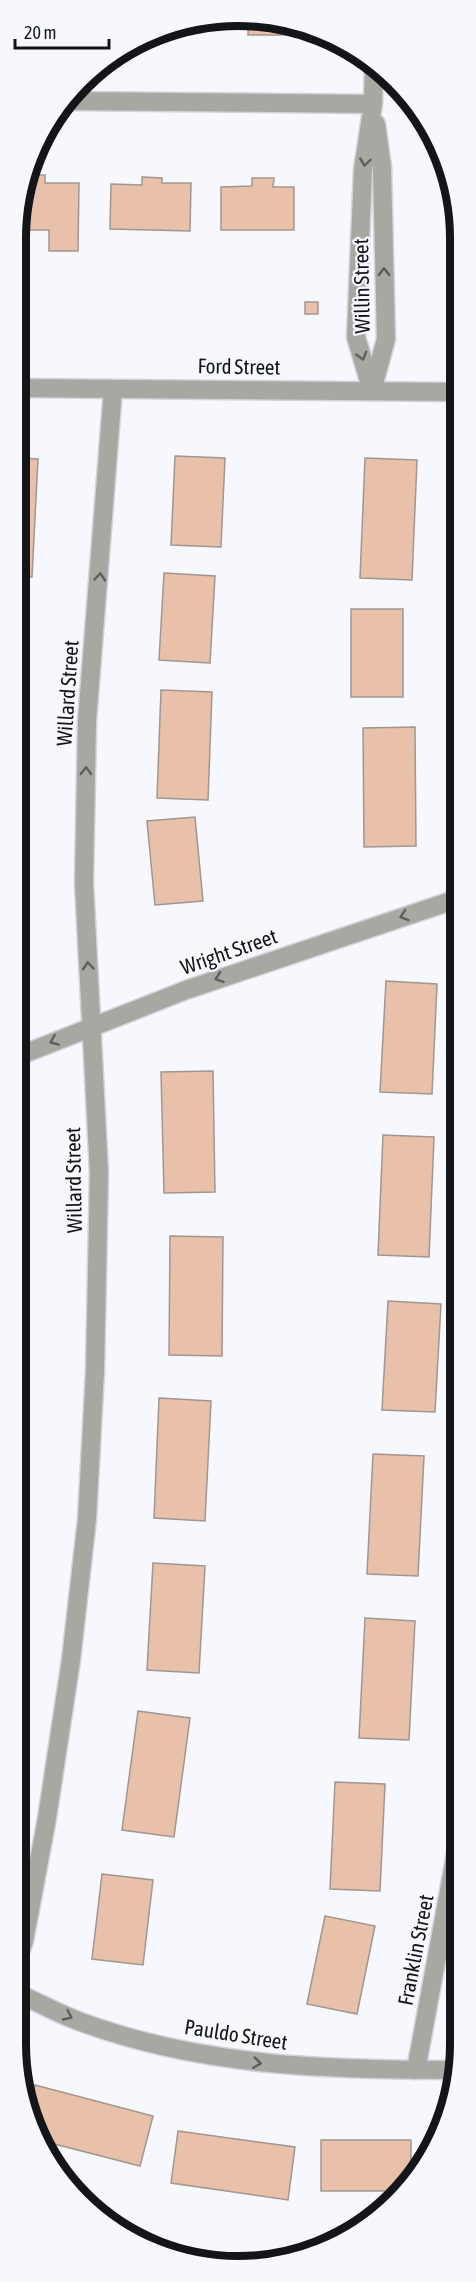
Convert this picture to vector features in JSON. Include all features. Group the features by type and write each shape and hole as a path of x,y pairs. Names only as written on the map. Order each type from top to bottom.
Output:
{"street":[{"name":"Willin Street","path":"372,391 386,339 382,167 374,104 374,75"},
{"path":"75,101 374,104"},
{"name":"Willin Street","path":"372,391 356,338 363,169 374,104"},
{"name":"Ford Street","path":"26,388 450,392"},
{"name":"Willard Street","path":"26,1930 47,1818 71,1660 87,1519 95,1371 99,1173 84,883 87,721 113,389"},
{"name":"Wright Street","path":"26,1053 186,990 450,901"},
{"name":"Franklin Street","path":"416,2070 450,1886"},
{"name":"Pauldo Street","path":"26,1997 81,2022 142,2041 239,2061 288,2067 449,2070"}],"building":[{"path":"248,26 266,27 295,34 295,35 248,35"},
{"path":"35,175 45,175 45,183 79,183 78,251 49,251 49,230 26,230 27,210"},
{"path":"142,177 162,178 162,183 191,183 190,231 110,229 111,184 142,185"},
{"path":"252,178 274,178 273,187 294,187 294,230 221,230 221,187 252,186"},
{"path":"449,210 450,249 449,249"},
{"path":"305,302 318,302 318,314 305,314"},
{"path":"175,456 225,458 221,547 171,545"},
{"path":"26,458 38,459 32,577 26,577"},
{"path":"365,458 417,460 412,580 360,578"},
{"path":"164,573 215,576 210,663 159,660"},
{"path":"351,609 403,609 403,697 351,697"},
{"path":"161,690 212,692 208,800 157,798"},
{"path":"415,727 416,846 364,847 363,728"},
{"path":"195,817 203,901 155,905 147,821"},
{"path":"386,981 437,984 432,1094 380,1092"},
{"path":"213,1071 215,1192 164,1193 161,1072"},
{"path":"383,1135 434,1137 429,1257 378,1255"},
{"path":"26,1142 27,1142 28,1261 26,1261"},
{"path":"170,1236 223,1237 222,1356 169,1355"},
{"path":"388,1301 441,1304 435,1412 382,1410"},
{"path":"159,1398 211,1401 205,1521 154,1518"},
{"path":"373,1454 424,1456 418,1576 367,1574"},
{"path":"153,1563 205,1566 199,1673 147,1670"},
{"path":"365,1618 415,1621 409,1740 359,1738"},
{"path":"138,1711 190,1718 174,1837 122,1830"},
{"path":"335,1782 385,1784 380,1891 330,1889"},
{"path":"102,1874 153,1880 143,1965 92,1959"},
{"path":"325,1916 375,1926 357,2014 307,2004"},
{"path":"35,2085 153,2116 140,2166 50,2143 32,2096"},
{"path":"178,2131 295,2147 288,2200 171,2183"},
{"path":"321,2140 411,2140 411,2168 391,2191 321,2191"}]}
